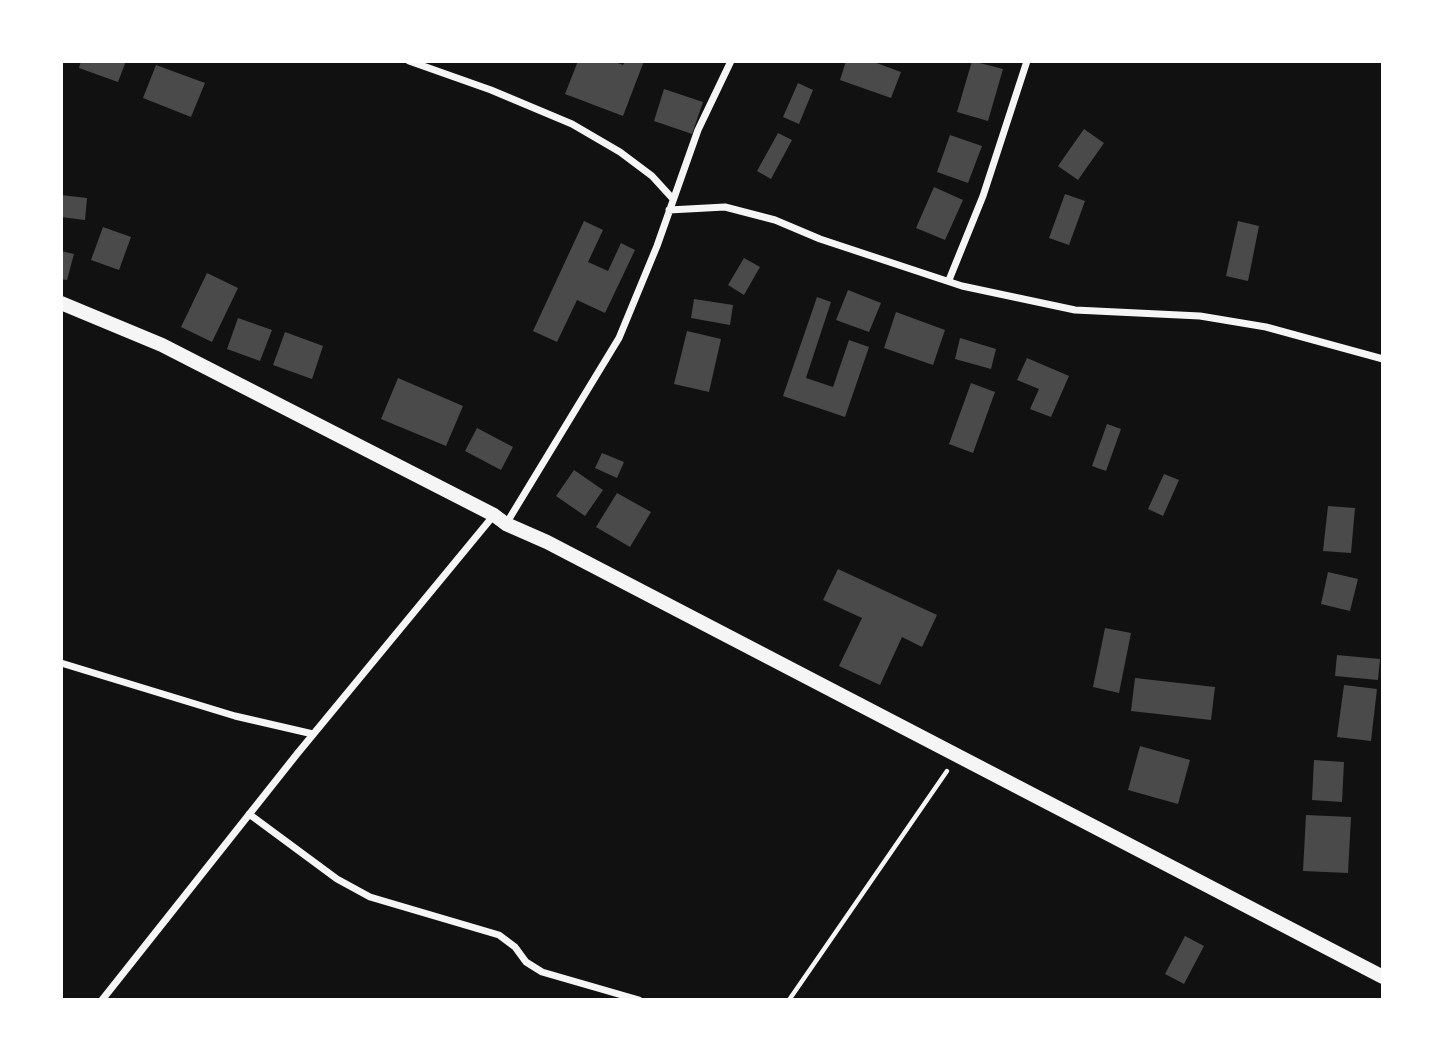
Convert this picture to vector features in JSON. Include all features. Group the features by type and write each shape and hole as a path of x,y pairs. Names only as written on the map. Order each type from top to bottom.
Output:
{"main road":[{"path":"61,303 162,345 1383,976"}],"street":[{"path":"409,61 491,90 572,124 620,152 652,176 673,199"},
{"path":"102,1000 313,734 500,519 619,338 698,130 731,61"},
{"path":"948,280 983,196 1027,61"},
{"path":"669,210 726,207 748,212 962,286 1075,310 1200,316 1266,327 1383,359"},
{"path":"61,663 235,716 313,734"},
{"path":"249,814 337,879 370,897 499,935 515,947 533,968 639,1000"}],"path":[{"path":"789,1000 958,756"}],"building":[{"path":"81,61 126,61 118,82 79,68"},
{"path":"578,61 613,61 623,65 625,61 644,61 623,116 565,94"},
{"path":"846,61 871,61 901,72 891,98 840,80"},
{"path":"972,61 1003,69 988,121 957,112"},
{"path":"156,65 205,83 191,117 143,98"},
{"path":"798,83 813,90 799,124 783,117"},
{"path":"664,89 703,102 692,134 654,121"},
{"path":"1084,129 1104,143 1078,180 1058,166"},
{"path":"778,133 792,140 771,179 757,171"},
{"path":"950,135 982,146 968,183 937,172"},
{"path":"934,187 963,200 945,240 916,228"},
{"path":"1065,194 1085,201 1069,245 1049,238"},
{"path":"61,195 87,198 85,220 61,217"},
{"path":"584,221 603,230 588,262 608,271 621,243 635,250 605,313 577,300 557,342 533,331"},
{"path":"1238,221 1259,226 1248,281 1226,276"},
{"path":"103,227 131,237 119,270 91,260"},
{"path":"61,251 74,254 67,280 61,279"},
{"path":"744,258 760,267 744,295 728,285"},
{"path":"207,273 238,288 212,342 181,327"},
{"path":"848,290 881,303 869,332 836,320"},
{"path":"817,297 831,302 806,378 833,387 849,340 869,347 845,417 783,396"},
{"path":"694,299 733,305 730,325 691,318"},
{"path":"896,312 945,330 933,365 884,348"},
{"path":"238,318 272,330 260,361 227,349"},
{"path":"687,331 721,339 709,392 674,384"},
{"path":"285,332 323,346 312,379 273,365"},
{"path":"960,338 996,349 991,369 955,359"},
{"path":"1027,358 1069,376 1051,417 1030,409 1039,389 1017,380"},
{"path":"398,378 463,406 446,446 381,419"},
{"path":"971,383 995,392 973,453 949,444"},
{"path":"1107,424 1121,429 1106,471 1092,466"},
{"path":"477,428 513,447 501,470 465,451"},
{"path":"602,453 624,462 617,478 595,468"},
{"path":"574,470 603,490 585,516 556,496"},
{"path":"1164,474 1179,480 1163,516 1148,509"},
{"path":"617,493 651,512 630,547 596,527"},
{"path":"1328,506 1355,508 1351,553 1323,551"},
{"path":"838,569 937,615 922,647 902,637 880,685 839,666 862,618 823,600"},
{"path":"1328,572 1358,579 1350,611 1321,604"},
{"path":"1105,628 1131,633 1119,693 1093,687"},
{"path":"1337,655 1380,659 1378,680 1335,676"},
{"path":"1135,678 1215,687 1211,720 1131,711"},
{"path":"1344,685 1377,689 1371,741 1337,737"},
{"path":"1140,746 1190,760 1178,804 1128,790"},
{"path":"1314,760 1344,762 1342,802 1312,800"},
{"path":"1306,815 1351,817 1348,873 1303,871"},
{"path":"1185,936 1204,946 1184,984 1165,974"}]}
